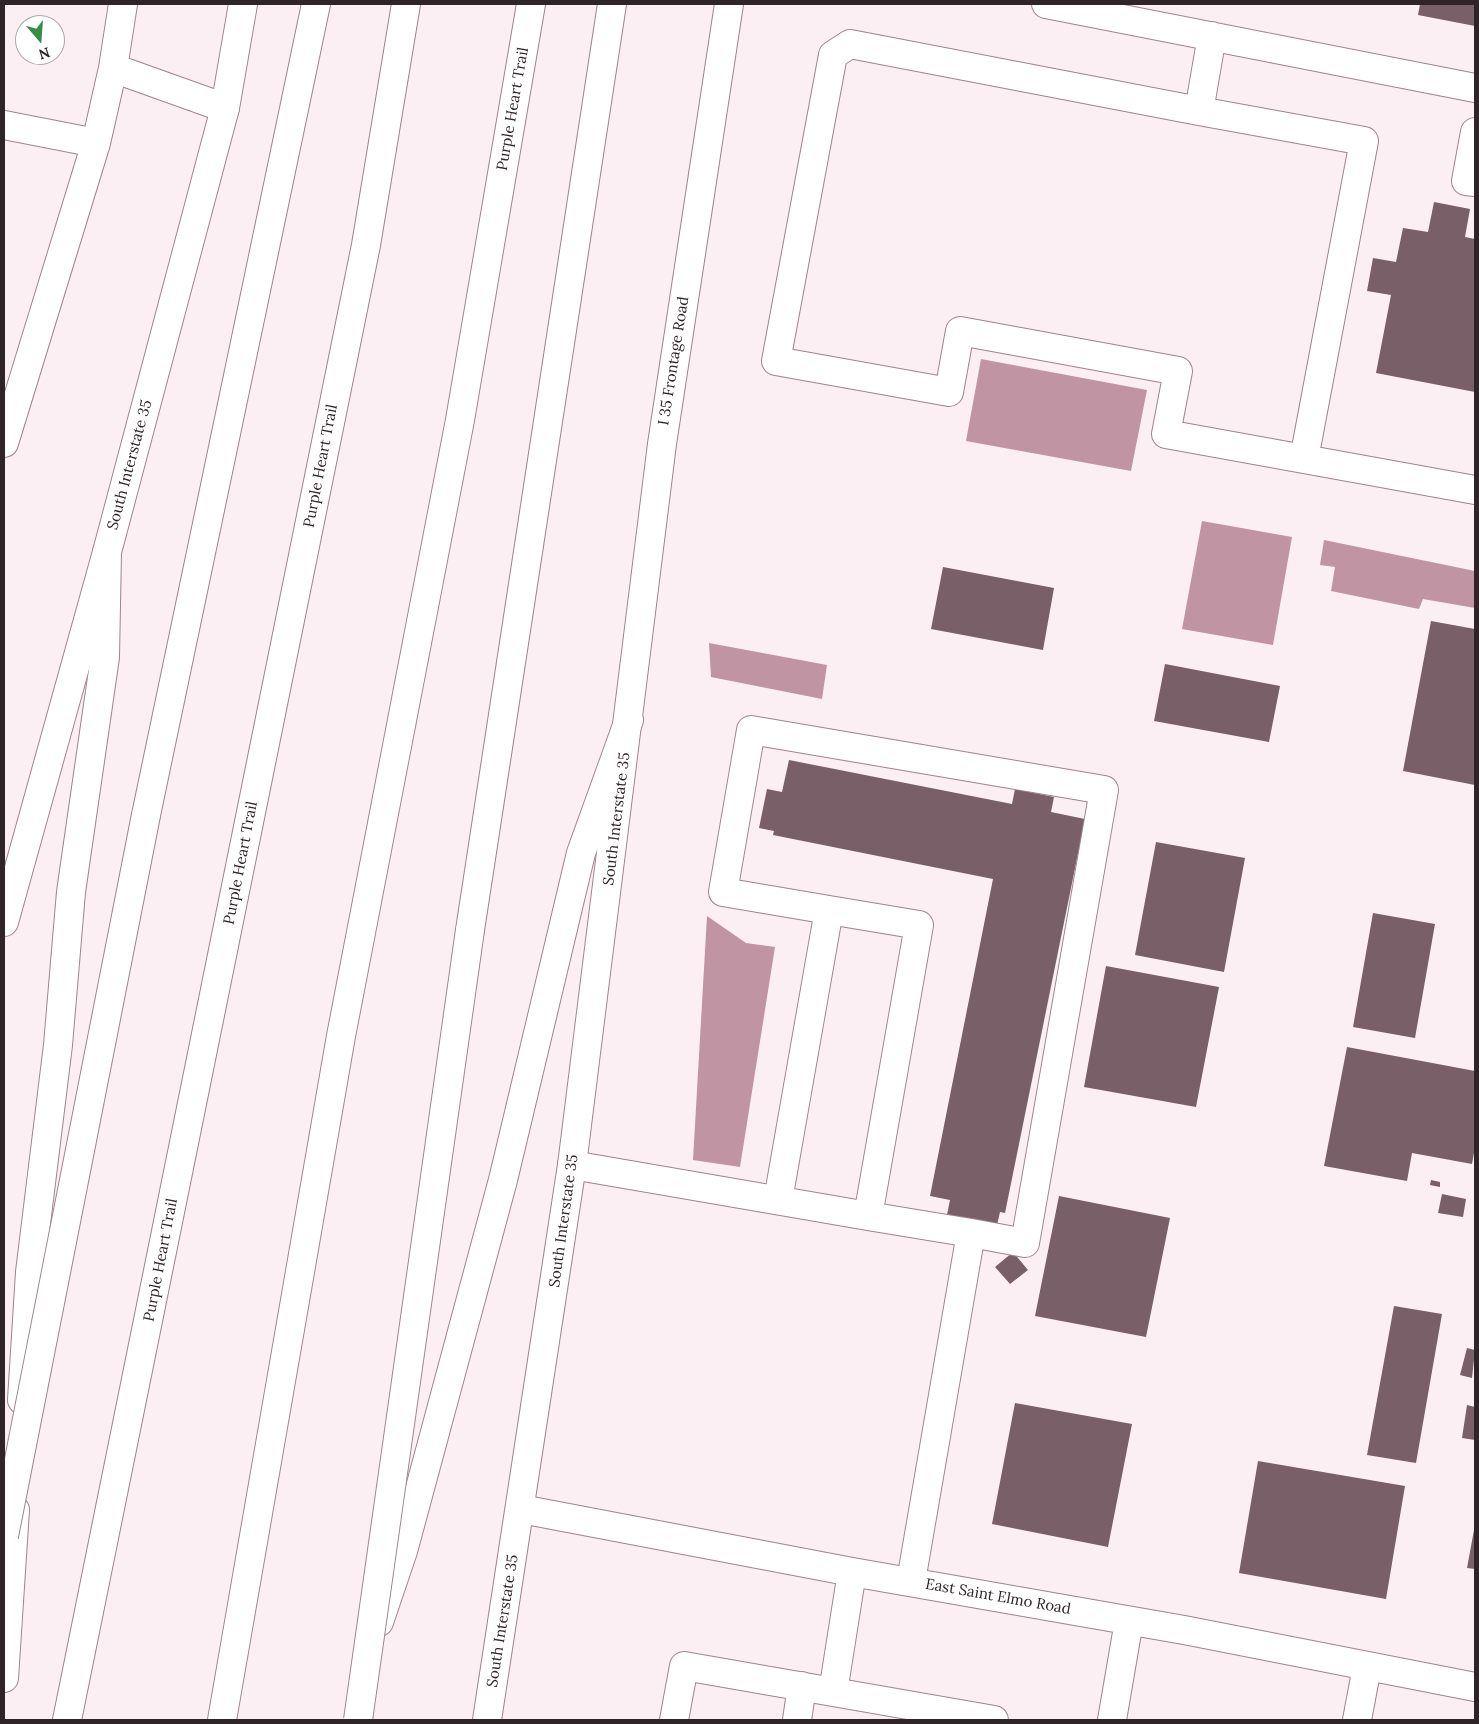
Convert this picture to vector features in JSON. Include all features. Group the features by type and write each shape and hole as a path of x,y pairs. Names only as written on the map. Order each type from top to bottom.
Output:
{"main road":[{"path":"4,443 96,142 113,68 122,4"},
{"name":"South Interstate 35","path":"4,922 107,552 225,108 243,4"},
{"path":"4,1536 146,815 316,4"},
{"name":"Purple Heart Trail","path":"67,1720 366,245 406,4"},
{"name":"Purple Heart Trail","path":"222,1720 341,1036 460,420 531,4"},
{"path":"358,1720 470,930 612,4"},
{"name":"I 35 Frontage Road","path":"629,720 662,444 729,4"},
{"path":"1046,4 1475,88"},
{"path":"1199,111 1212,36"},
{"path":"1304,459 1364,141 850,44 833,55 776,360 949,392 960,331 1178,371 1166,434 1475,490"},
{"path":"113,68 225,108"},
{"path":"4,125 96,142"},
{"path":"1475,132 1466,181 1475,182"},
{"path":"4,1678 30,1272 58,1045 71,892 105,657 107,552"},
{"path":"346,1720 403,1551 503,1180 581,853 629,720"},
{"name":"South Interstate 35","path":"487,1720 521,1509 572,1165 629,720"},
{"path":"572,1165 868,1216 971,1233 1025,1243 1104,790 751,730 723,892 919,926 868,1216"},
{"path":"778,1200 829,910"},
{"path":"911,1581 971,1233"},
{"name":"East Saint Elmo Road","path":"521,1509 1475,1687"},
{"path":"833,1692 852,1572"},
{"path":"1112,1720 1129,1621"},
{"path":"674,1720 684,1666 994,1720"},
{"path":"1357,1720 1367,1667"},
{"path":"797,1720 802,1686"}],"shaded area":[{"path":"981,359 1147,390 1131,471 966,441"},
{"path":"1202,521 1292,537 1273,645 1182,629"},
{"path":"1324,540 1475,571 1475,608 1423,599 1419,609 1331,591 1335,567 1320,565"},
{"path":"709,643 827,665 822,699 711,677"},
{"path":"707,916 746,943 775,947 740,1167 693,1160"}],"building":[{"path":"1420,4 1475,4 1475,26 1418,15"},
{"path":"1434,202 1470,209 1465,237 1475,239 1475,392 1376,373 1391,295 1367,291 1373,258 1396,262 1403,228 1428,232"},
{"path":"943,567 1054,588 1043,650 931,629"},
{"path":"1431,621 1475,629 1475,785 1403,771"},
{"path":"1165,664 1280,686 1269,742 1154,721"},
{"path":"789,760 1012,804 1015,789 1054,797 1051,812 1085,819 1005,1213 1000,1212 997,1225 947,1215 950,1200 930,1196 993,879 773,835 774,831 759,828 767,789 782,792"},
{"path":"1156,842 1245,858 1224,972 1135,955"},
{"path":"1373,913 1435,924 1415,1038 1353,1027"},
{"path":"1106,966 1219,987 1196,1107 1084,1087"},
{"path":"1347,1047 1475,1071 1475,1147 1472,1164 1412,1153 1407,1181 1324,1166"},
{"path":"1431,1180 1440,1182 1440,1187 1430,1185"},
{"path":"1442,1194 1466,1199 1463,1217 1438,1213"},
{"path":"1059,1196 1170,1218 1146,1337 1035,1316"},
{"path":"1013,1252 1028,1270 1010,1284 995,1267"},
{"path":"1394,1306 1442,1314 1416,1463 1367,1455"},
{"path":"1467,1348 1475,1350 1472,1378 1460,1375"},
{"path":"1015,1403 1132,1424 1108,1547 992,1524"},
{"path":"1467,1405 1475,1407 1475,1440 1462,1438"},
{"path":"1258,1461 1405,1486 1386,1599 1239,1573"},
{"path":"1475,1531 1475,1569 1467,1568"}]}
